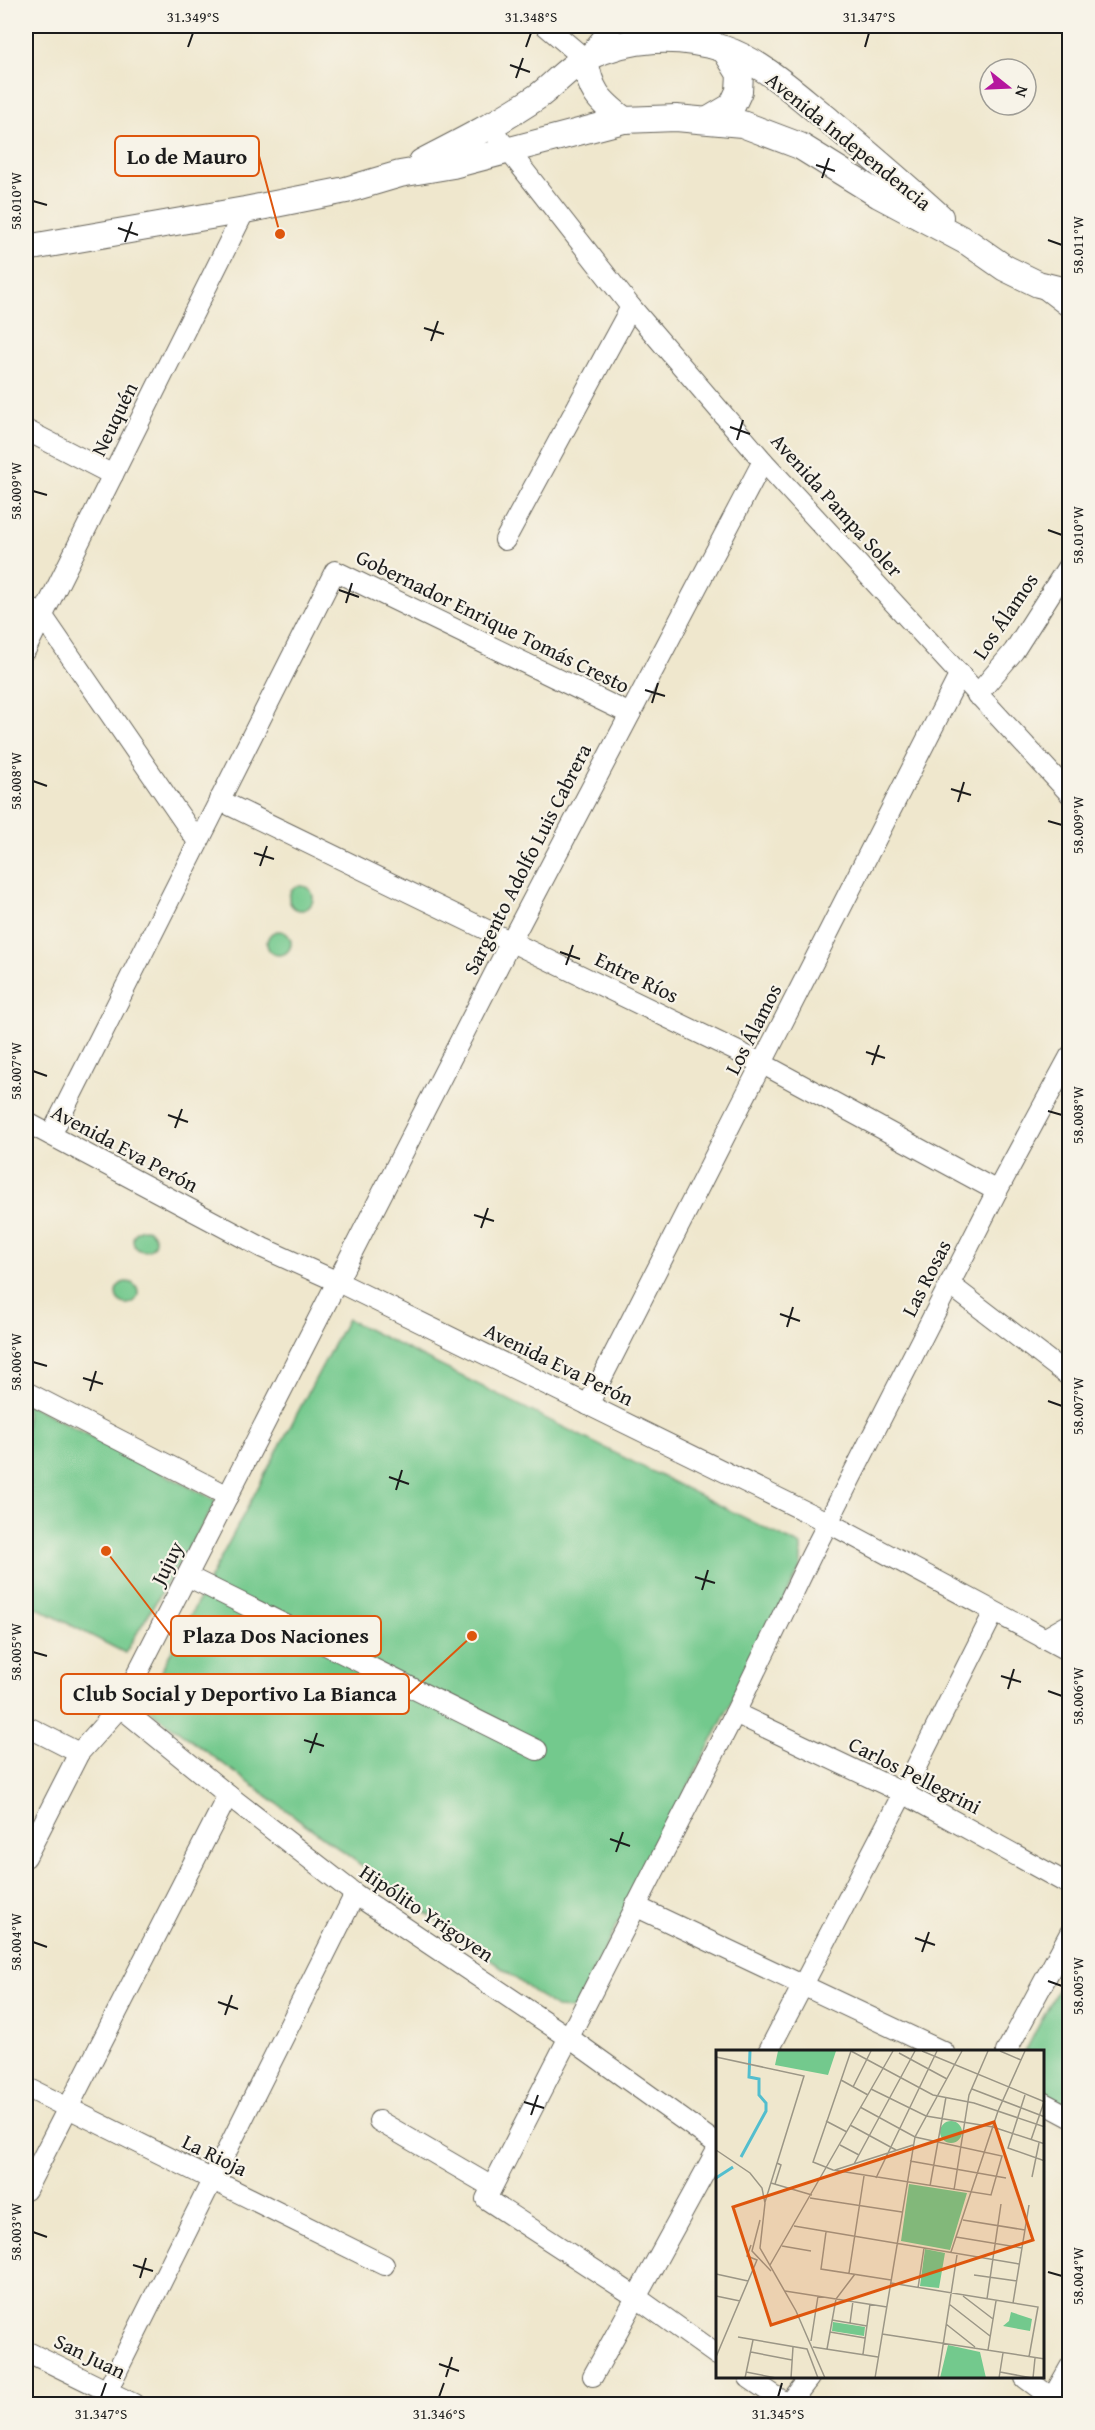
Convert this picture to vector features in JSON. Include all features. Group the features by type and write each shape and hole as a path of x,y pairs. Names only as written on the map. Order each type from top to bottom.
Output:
{"main road":[{"name":"Avenida Independencia","path":"400,174 490,127 540,95 585,59 611,47 643,39 674,40 725,50 747,60 788,87 894,175 969,243"},
{"path":"710,119 732,106 739,91 740,74 725,50"},
{"path":"585,59 589,83 605,105 624,120"},
{"name":"Avenida Independencia","path":"26,248 346,190 400,174 453,165 624,120 710,119 742,124 800,146 879,195 969,243 1005,268 1038,284 1070,292"}],"street":[{"path":"546,26 585,59 612,26"},
{"path":"693,26 725,50"},
{"name":"Avenida Pampa Soler","path":"490,127 631,307 763,461 1070,794"},
{"name":"Neuquén","path":"26,649 34,610 113,476 245,210"},
{"path":"1038,284 1070,308"},
{"path":"505,540 631,307"},
{"path":"26,430 113,476"},
{"name":"Sargento Adolfo Luis Cabrera","path":"338,1282 510,943 763,461"},
{"name":"Los Álamos","path":"977,695 1014,651 1070,563"},
{"name":"Gobernador Enrique Tomás Cresto","path":"219,800 335,571 630,714"},
{"path":"34,610 198,842"},
{"name":"Los Álamos","path":"588,1405 960,674"},
{"path":"51,1135 219,800"},
{"name":"Entre Ríos","path":"219,800 762,1064 997,1191"},
{"name":"Las Rosas","path":"489,2193 735,1713 997,1191 1070,1056"},
{"name":"Avenida Eva Perón","path":"26,1122 263,1248 338,1282 829,1522 1070,1652"},
{"name":"Jujuy","path":"26,1857 78,1753 120,1707 338,1282"},
{"path":"950,1284 1070,1377"},
{"path":"26,1392 228,1496"},
{"path":"187,1576 537,1750"},
{"path":"769,2050 994,1612"},
{"path":"1044,1639 1070,1624"},
{"name":"Hipólito Yrigoyen","path":"120,1707 228,1796 355,1894 568,2037 716,2143"},
{"name":"Carlos Pellegrini","path":"735,1713 903,1793 1070,1885"},
{"path":"26,1726 78,1753"},
{"path":"26,2190 66,2108 228,1796"},
{"path":"107,2391 355,1894"},
{"path":"635,1906 940,2050"},
{"path":"1007,2050 1070,1933"},
{"name":"La Rioja","path":"26,2087 384,2265"},
{"path":"1044,2103 1070,2117"},
{"path":"379,2121 489,2193 716,2354"},
{"path":"592,2376 716,2152"},
{"name":"San Juan","path":"26,2350 134,2404"},
{"path":"1026,2379 1054,2403 1070,2367"},
{"path":"750,2379 788,2404 808,2379"}],"green space":[{"path":"301,886 310,889 313,898 310,907 301,910 292,907 289,898 292,889"},
{"path":"279,931 288,934 291,943 288,952 279,955 270,952 267,943 270,934"},
{"path":"144,1229 152,1232 155,1240 152,1248 144,1251 136,1248 133,1240 136,1232"},
{"path":"123,1282 131,1282 138,1289 138,1297 131,1304 123,1304 116,1297 116,1289"},
{"path":"347,1319 801,1546 801,1567 574,2009 556,2008 143,1705"},
{"path":"26,1403 217,1501 125,1653 26,1602"},
{"path":"1069,1967 1069,2107 1044,2094 1044,2050 1026,2050"}],"place":[{"name":"Lo de Mauro","path":"280,234"},
{"name":"Plaza Dos Naciones","path":"106,1551"},
{"name":"Club Social y Deportivo La Bianca","path":"472,1636"}]}
